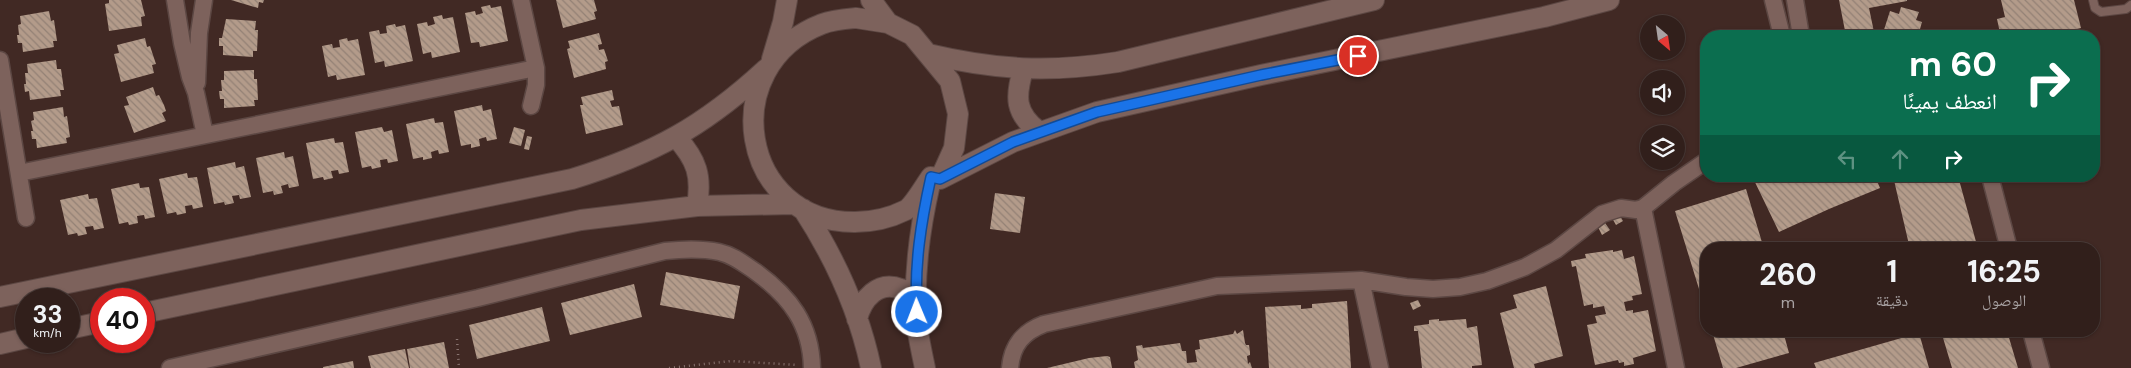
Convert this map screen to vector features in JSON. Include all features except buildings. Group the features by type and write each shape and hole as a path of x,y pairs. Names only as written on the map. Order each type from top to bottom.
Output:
{"street":[{"path":"175,0 182,43 190,77 196,92 204,135"},
{"path":"196,92 199,33 204,0"},
{"path":"521,0 536,68 536,85 531,106"},
{"path":"787,0 783,22 769,65 755,97 752,127 756,146 773,183 799,206 820,235 834,262 857,319 871,368"},
{"path":"871,0 888,23"},
{"path":"928,54 983,66 1023,70 1054,70 1118,62 1374,0"},
{"path":"925,368 917,327 916,296 920,236 936,178 1038,132 1075,119 1137,102 1544,17 1609,0"},
{"path":"1773,0 1780,30"},
{"path":"1796,0 1800,30"},
{"path":"0,297 572,179 643,154 676,138 723,106 769,65 794,38 824,23 856,18 888,23 912,35 950,81 958,114 954,148 936,178 907,209 874,222 837,222 799,206 698,206 581,220 155,311"},
{"path":"0,60 26,218"},
{"path":"19,173 536,68"},
{"path":"1023,70 1017,90 1018,102 1022,114 1038,132"},
{"path":"676,138 689,151 697,169 700,188 698,206"},
{"path":"1010,368 1013,350 1020,338 1031,329 1044,324 1217,286 1361,280 1434,289 1460,287 1486,281 1525,267 1556,250 1602,214 1621,208 1636,210 1643,208 1674,182 1700,165"},
{"path":"1992,182 2007,242"},
{"path":"1643,208 1676,368"},
{"path":"170,368 478,298 665,251 694,248 720,252 738,259 773,284 790,302 805,327 812,351 812,367"},
{"path":"1361,280 1380,368"},
{"path":"857,319 860,307 867,297 877,290 889,287 901,289 916,296"},
{"path":"2033,337 2041,368"},
{"path":"0,344 15,341"}],"lane":[{"path":"2093,0 2095,8 2101,12 2126,9 2131,5"}],"path":[{"path":"457,339 459,368"},
{"path":"669,368 731,362 812,367"}],"route":[{"path":"917,312 917,266 920,236 931,177 940,179 964,165 1013,142 1097,112 1261,75 1358,56"}]}
